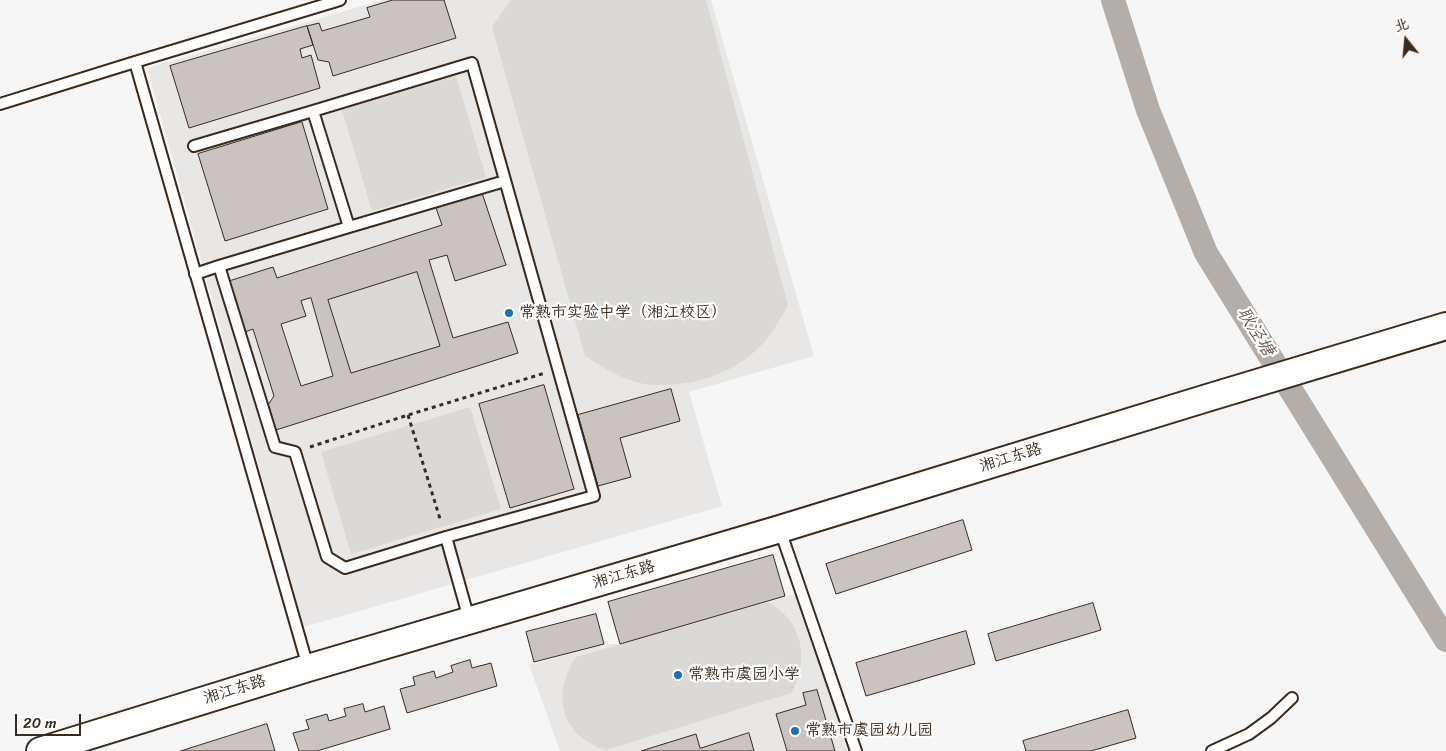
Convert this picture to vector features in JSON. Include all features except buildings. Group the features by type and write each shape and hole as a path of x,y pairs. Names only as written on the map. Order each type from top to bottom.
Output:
{"street":[{"name":"湘江东路","path":"40,751 308,668 780,529 1446,326"}],"lane":[{"path":"0,104 340,0"},
{"path":"135,62 308,668"},
{"path":"194,146 472,63 594,496 446,537 345,568 327,557 295,452 275,447 219,266"},
{"path":"313,111 349,227"},
{"path":"195,274 506,181"},
{"path":"780,529 856,751"},
{"path":"446,537 469,620"},
{"path":"1212,751 1248,734 1271,718 1292,698"}],"path":[{"path":"295,452 558,369"},
{"path":"408,415 446,537"}],"shaded area":[{"name":"常熟市实验中学（湘江校区）","path":"383,0 711,0 814,356 689,392 722,506 304,627 147,68"},
{"path":"511,0 706,0 788,305 763,343 753,353 731,368 705,379 692,382 654,385 625,378 585,356 492,27"},
{"path":"456,76 486,177 372,211 342,110"},
{"path":"417,272 440,346 351,373 328,300"},
{"path":"470,407 501,509 351,554 321,452"},
{"name":"常熟市虞园小学","path":"800,593 847,751 560,751 529,665 604,644 620,644"},
{"name":"常熟市虞园小学","path":"767,602 779,609 789,619 800,642 800,668 797,681 791,693 606,750 578,735 570,724 564,712 562,700 568,672 576,657"}],"waterway":[{"name":"耿泾塘","path":"1113,0 1148,110 1206,253 1446,640"}],"place":[{"name":"常熟市实验中学（湘江校区）","path":"509,313"},
{"name":"常熟市虞园小学","path":"678,675"},
{"name":"常熟市虞园幼儿园","path":"795,731"}]}
